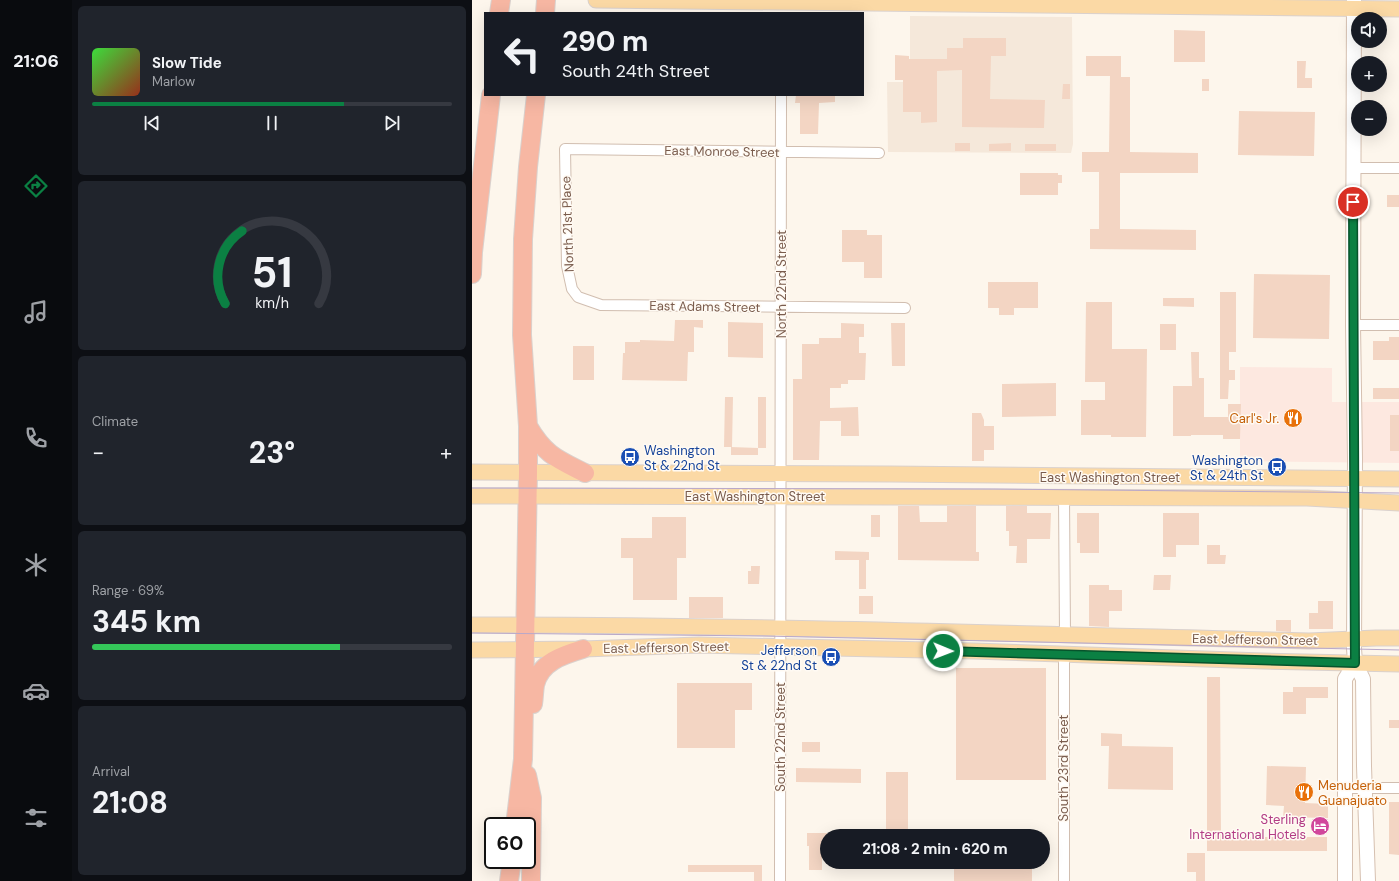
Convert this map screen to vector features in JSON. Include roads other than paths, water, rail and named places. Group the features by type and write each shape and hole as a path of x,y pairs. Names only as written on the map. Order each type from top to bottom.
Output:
{"highway":[{"path":"499,12 501,0"},
{"path":"545,12 546,0"},
{"path":"472,274 473,252 491,96"},
{"path":"517,817 523,758 524,731 528,496 528,426 522,336 523,239 527,181 536,96"},
{"path":"528,426 536,441 547,452 585,473"},
{"path":"524,731 533,708 535,685 543,669 559,657 583,649"},
{"path":"523,758 532,798 531,881"},
{"path":"509,881 511,869"}],"main road":[{"path":"596,0 781,8 1038,3 1354,4 1399,9"},
{"path":"1354,4 1354,639 1355,663 1363,680 1368,881"},
{"name":"East Washington Street","path":"472,472 1399,479"},
{"name":"East Washington Street","path":"942,475 994,489 1039,497"},
{"name":"East Washington Street","path":"472,496 1307,498 1399,503"},
{"name":"East Jefferson Street","path":"472,625 780,629 1309,641 1399,638"},
{"name":"East Jefferson Street","path":"1110,636 1219,660"},
{"name":"East Jefferson Street","path":"472,650 583,649 699,645 1399,664"},
{"path":"1345,881 1345,679 1355,663"}],"street":[{"name":"North 22nd Street","path":"780,474 781,96"},
{"name":"East Monroe Street","path":"565,149 879,153"},
{"name":"North 21st Place","path":"565,149 567,266 572,289 578,297"},
{"path":"1353,168 1399,168"},
{"name":"East Adams Street","path":"578,297 601,305 905,308"},
{"path":"1353,325 1399,325"},
{"name":"South 22nd Street","path":"780,474 780,881"},
{"path":"1064,498 1065,635"},
{"name":"South 23rd Street","path":"1064,654 1064,881"},
{"path":"1344,788 1399,788"}],"tram line":[{"path":"472,488 994,489 1399,493"},
{"path":"472,633 764,636 1399,650"}],"place":[{"name":"Carl's Jr.","path":"1293,418"},
{"name":"Washington St & 22nd St","path":"630,457"},
{"name":"Washington St & 24th St","path":"1277,467"},
{"name":"Jefferson St & 22nd St","path":"831,657"},
{"name":"Menuderia Guanajuato","path":"1304,792"},
{"name":"Sterling International Hotels","path":"1320,826"}]}
